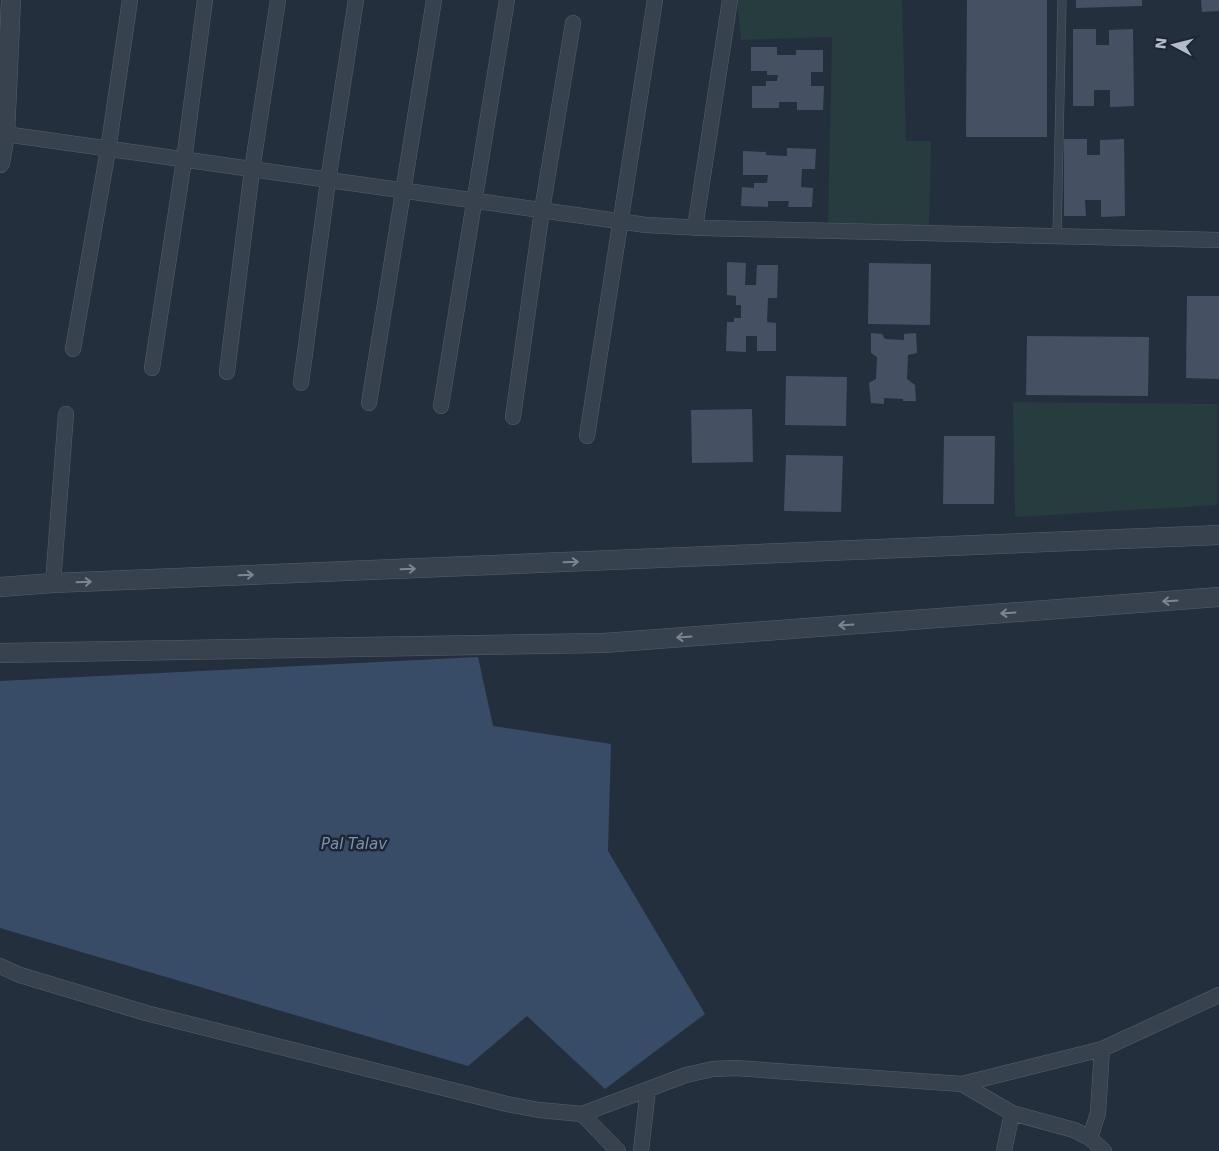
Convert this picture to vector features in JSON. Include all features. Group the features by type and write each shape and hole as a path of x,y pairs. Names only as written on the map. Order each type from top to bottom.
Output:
{"street":[{"path":"73,349 108,150 130,0"},
{"path":"152,368 184,160 205,0"},
{"path":"227,372 252,170 278,0"},
{"path":"301,383 328,181 356,0"},
{"path":"370,403 434,0"},
{"path":"441,406 506,0"},
{"path":"587,436 655,0"},
{"path":"695,228 730,0"},
{"path":"0,163 6,134 7,5"},
{"path":"513,417 542,210 573,23"},
{"path":"6,134 646,225 695,228 1219,240"},
{"path":"53,583 66,414"},
{"path":"0,588 53,583 1219,535"},
{"path":"0,653 604,643 1219,597"},
{"path":"0,966 20,975 146,1013 507,1104 539,1110 582,1114 648,1089 713,1069 735,1068 962,1084 1102,1049 1219,995"},
{"path":"1090,1138 1098,1112 1102,1049"},
{"path":"962,1084 1012,1113 1074,1130 1090,1138 1104,1151"},
{"path":"642,1151 648,1089"},
{"path":"1004,1151 1012,1113"},
{"path":"582,1114 618,1151"}],"lane":[{"path":"1057,236 1062,0"}],"green space":[{"path":"737,0 902,0 906,141 931,141 929,228 828,226 832,37 741,40"},
{"path":"1013,402 1217,404 1217,505 1015,517"}],"water":[{"name":"Pal Talav","path":"478,657 493,726 611,744 608,851 705,1014 605,1089 527,1016 468,1066 0,928 0,681"}],"building":[{"path":"967,0 1047,0 1047,137 966,137"},
{"path":"1076,0 1142,0 1142,6 1076,8"},
{"path":"1201,0 1219,0 1219,11 1202,12"},
{"path":"1073,29 1096,29 1096,45 1109,45 1109,30 1133,29 1134,106 1110,107 1110,90 1094,90 1094,106 1073,106"},
{"path":"751,47 777,47 777,55 796,55 796,50 823,50 823,72 811,72 811,86 824,86 823,110 797,110 797,102 779,102 779,108 752,108 752,86 766,86 766,81 777,81 778,75 767,75 767,71 751,71"},
{"path":"1064,139 1087,139 1087,155 1100,155 1100,140 1124,139 1125,216 1101,217 1101,200 1085,200 1086,216 1064,216"},
{"path":"787,148 816,149 815,169 802,169 801,187 813,188 812,207 788,207 789,201 768,201 768,207 741,206 742,187 754,188 754,183 767,183 768,175 743,175 743,151 766,152 766,155 787,156"},
{"path":"727,262 746,263 745,285 756,285 757,265 778,265 777,298 768,298 767,322 776,323 776,351 757,351 757,336 746,336 746,352 726,351 727,322 734,322 734,318 741,318 741,305 736,305 736,296 727,295"},
{"path":"869,263 931,264 930,325 868,324"},
{"path":"1187,296 1219,296 1219,379 1186,378"},
{"path":"871,333 882,334 885,339 904,340 904,334 916,333 917,353 908,355 907,379 915,385 916,401 884,398 884,404 871,403 869,383 876,379 877,357 871,353"},
{"path":"1027,336 1149,337 1148,396 1026,395"},
{"path":"786,376 847,377 846,426 785,425"},
{"path":"752,409 753,462 692,463 691,410"},
{"path":"944,436 995,436 994,504 943,504"},
{"path":"786,455 843,456 841,512 784,511"}]}
